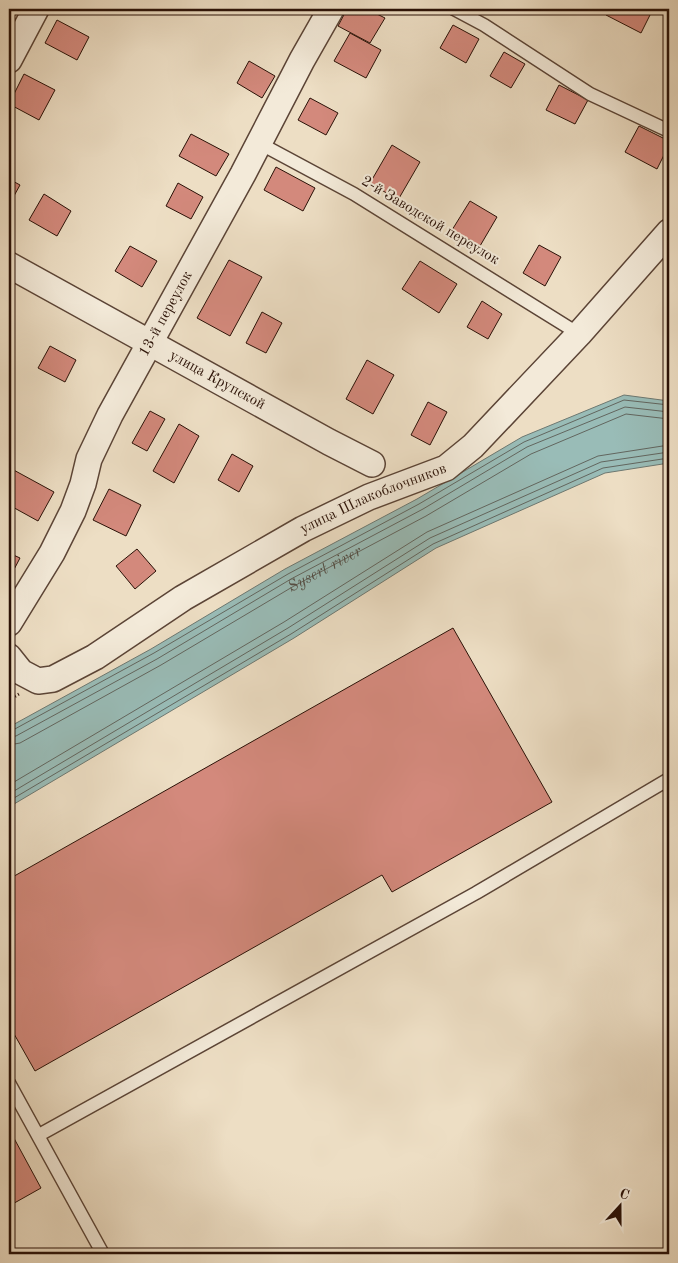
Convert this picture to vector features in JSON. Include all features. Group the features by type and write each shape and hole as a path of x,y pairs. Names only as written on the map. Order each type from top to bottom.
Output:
{"street":[{"path":"9,60 36,9"},
{"name":"13-й переулок","path":"9,623 52,552 73,510 83,484 89,459 110,416 331,9"},
{"name":"улица Шлакоблочников","path":"15,665 38,681 53,679 95,657 183,598 303,529 369,498 446,468 473,446 579,334 669,232"},
{"name":"улица Крупской","path":"9,265 372,464"}],"lane":[{"path":"454,9 484,25 590,94 669,131"},
{"name":"2-й Заводской переулок","path":"259,143 354,194 579,334"},
{"path":"39,1134 476,893 669,779"},
{"path":"9,1083 104,1254"}],"water":[{"name":"Sysert river","path":"624,395 669,401 669,463 605,473 436,548 294,638 9,807 9,727 151,649 285,569 417,499 522,437"}],"building":[{"path":"347,9 380,9 377,14 385,18 370,43 338,26"},
{"path":"609,9 653,9 641,33 606,15"},
{"path":"57,20 89,37 77,60 45,43"},
{"path":"453,25 479,39 466,63 440,48"},
{"path":"350,33 381,50 366,78 334,61"},
{"path":"504,52 525,64 511,88 490,76"},
{"path":"249,61 275,76 262,98 237,83"},
{"path":"24,74 55,90 39,120 9,104"},
{"path":"559,85 588,100 575,124 546,110"},
{"path":"310,98 338,113 326,135 298,120"},
{"path":"639,126 669,141 669,145 657,169 625,152"},
{"path":"191,134 229,154 216,176 179,156"},
{"path":"392,145 420,162 398,200 370,183"},
{"path":"276,167 315,188 303,211 264,190"},
{"path":"9,179 20,185 9,205"},
{"path":"178,183 203,197 191,219 166,206"},
{"path":"44,194 71,211 57,236 29,220"},
{"path":"470,201 497,217 480,246 452,230"},
{"path":"539,245 561,257 545,286 523,273"},
{"path":"130,246 157,261 142,287 115,271"},
{"path":"229,260 262,277 230,336 197,318"},
{"path":"420,261 457,284 439,313 402,289"},
{"path":"482,301 502,314 488,339 467,327"},
{"path":"262,312 282,323 266,353 246,343"},
{"path":"50,346 76,360 65,382 38,368"},
{"path":"367,360 394,375 373,414 346,399"},
{"path":"428,402 447,412 430,445 411,435"},
{"path":"150,411 165,419 147,451 132,443"},
{"path":"179,424 199,436 174,483 153,471"},
{"path":"232,454 253,466 239,492 218,480"},
{"path":"10,468 54,492 38,521 9,505"},
{"path":"109,489 141,505 126,536 93,520"},
{"path":"137,549 156,571 135,589 116,566"},
{"path":"9,553 20,558 9,579"},
{"path":"453,628 552,802 392,892 382,875 35,1071 9,1025 9,879"},
{"path":"9,1129 41,1188 9,1206"}]}
